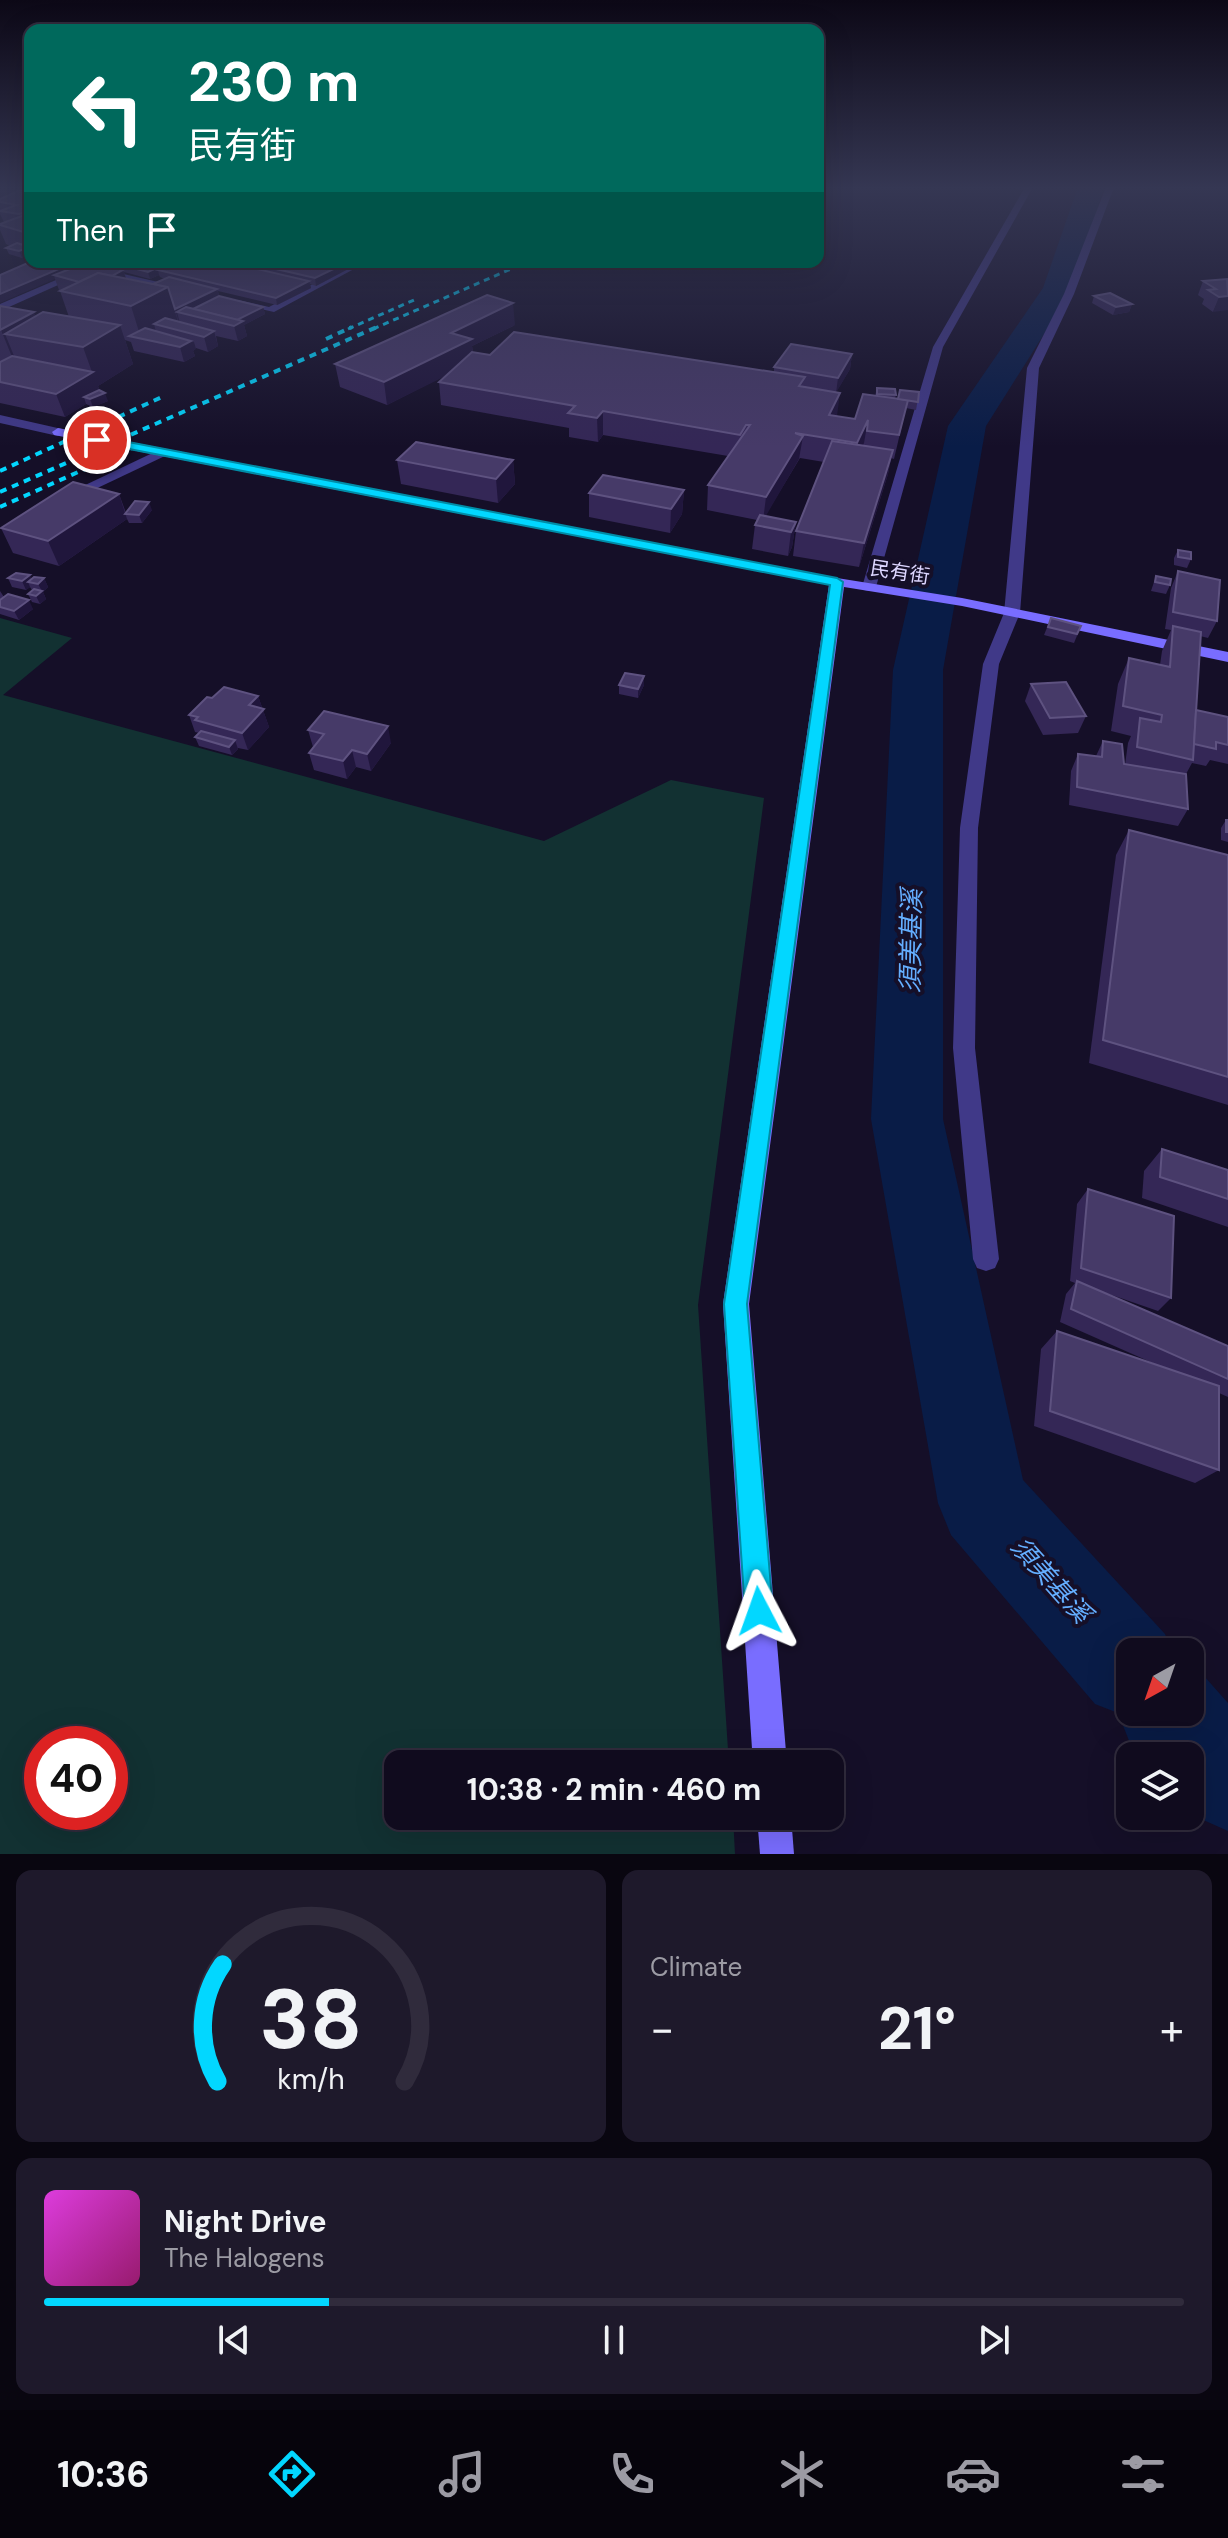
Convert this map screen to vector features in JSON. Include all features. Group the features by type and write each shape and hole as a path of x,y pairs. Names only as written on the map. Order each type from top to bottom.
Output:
{"street":[{"path":"0,308 78,274"},
{"path":"108,274 194,293"},
{"path":"224,300 270,310 340,274"},
{"path":"869,587 938,347 982,274"},
{"path":"986,1259 964,1048 969,828 991,664 1012,613 1033,368 1077,274"},
{"name":"民有街","path":"0,419 837,582 962,602 1228,657"},
{"path":"54,503 163,452"},
{"path":"769,1750 736,1304 837,582"},
{"path":"775,1830 777,1854"}],"green space":[{"path":"0,618 72,638 3,695 544,841 671,780 764,798 698,1305 728,1750 384,1750 384,1830 734,1830 735,1854 0,1854"}],"building":[{"path":"3,274 48,274 0,294 0,275"},
{"path":"58,274 97,274 79,282 54,275"},
{"path":"97,274 168,287 131,306 60,291"},
{"path":"173,274 277,274 309,281 276,298"},
{"path":"296,274 324,274 315,278"},
{"path":"169,277 217,289 175,309 168,287 153,284"},
{"path":"1227,279 1228,296 1219,297 1208,290 1216,289 1203,281"},
{"path":"1110,293 1132,304 1116,307 1094,296"},
{"path":"487,295 513,303 451,333 472,339 384,382 335,364"},
{"path":"219,296 263,307 237,320 193,309"},
{"path":"0,306 34,312 0,330"},
{"path":"186,307 243,321 234,326 177,312"},
{"path":"43,312 120,325 83,347 5,334"},
{"path":"165,318 214,331 204,337 154,324"},
{"path":"145,328 191,341 180,347 129,336"},
{"path":"514,332 805,377 799,386 840,393 829,415 855,419 863,394 908,400 899,435 867,431 868,420 857,443 795,433 803,436 766,497 708,485 750,425 746,425 740,435 603,411 597,418 568,413 575,406 439,382 472,352 490,355"},
{"path":"791,344 852,354 838,378 774,367"},
{"path":"12,356 93,372 56,394 0,382 0,362"},
{"path":"877,388 895,389 896,395 877,394"},
{"path":"99,390 105,393 90,399 84,397"},
{"path":"900,390 919,392 918,402 898,399"},
{"path":"832,441 893,450 864,543 796,531"},
{"path":"416,442 513,460 496,479 397,460"},
{"path":"603,475 684,490 671,509 589,493"},
{"path":"73,482 119,494 48,541 1,528"},
{"path":"135,501 149,502 139,515 125,514"},
{"path":"760,515 796,522 791,532 755,525"},
{"path":"1178,550 1191,552 1191,559 1178,557"},
{"path":"1178,571 1220,580 1217,621 1173,612"},
{"path":"16,573 30,575 22,581 8,578"},
{"path":"1156,576 1171,579 1170,585 1155,582"},
{"path":"34,577 44,578 38,584 28,582"},
{"path":"34,589 42,591 36,596 28,594"},
{"path":"8,594 29,600 14,611 0,607 0,600"},
{"path":"1051,618 1081,626 1077,634 1048,627"},
{"path":"1173,626 1201,632 1193,760 1137,747 1140,718 1161,722 1162,715 1123,706 1129,658 1170,667"},
{"path":"625,673 644,676 638,689 619,685"},
{"path":"1066,682 1086,716 1050,718 1031,684"},
{"path":"224,687 258,696 249,705 264,709 242,733 195,720 198,717 189,715 207,697 212,698"},
{"path":"1196,710 1228,717 1228,745 1216,742 1216,749 1194,744"},
{"path":"324,711 388,726 367,754 352,750 343,761 309,753 324,734 308,730"},
{"path":"201,731 235,740 229,747 195,737"},
{"path":"1103,741 1122,744 1124,764 1186,774 1188,809 1077,787 1078,754 1102,757"},
{"path":"1129,830 1228,855 1228,1077 1103,1040"},
{"path":"1162,1149 1228,1170 1228,1199 1160,1177"},
{"path":"1088,1189 1174,1216 1171,1298 1081,1268"},
{"path":"1077,1281 1228,1346 1228,1379 1071,1309"},
{"path":"1057,1331 1219,1386 1219,1470 1050,1411"}],"waterway":[{"name":"須美基溪","path":"1063,274 1058,288 967,426 918,670 907,1119 983,1503 1116,1653"},
{"name":"須美基溪","path":"1181,1726 1228,1779"}],"railway":[{"path":"373,329 501,274"},
{"path":"348,329 414,300"},
{"path":"326,339 352,327"},
{"path":"0,492 377,327"},
{"path":"0,471 162,397"},
{"path":"0,507 134,447"}],"route":[{"path":"97,440 837,582 736,1304 759,1611"}]}
